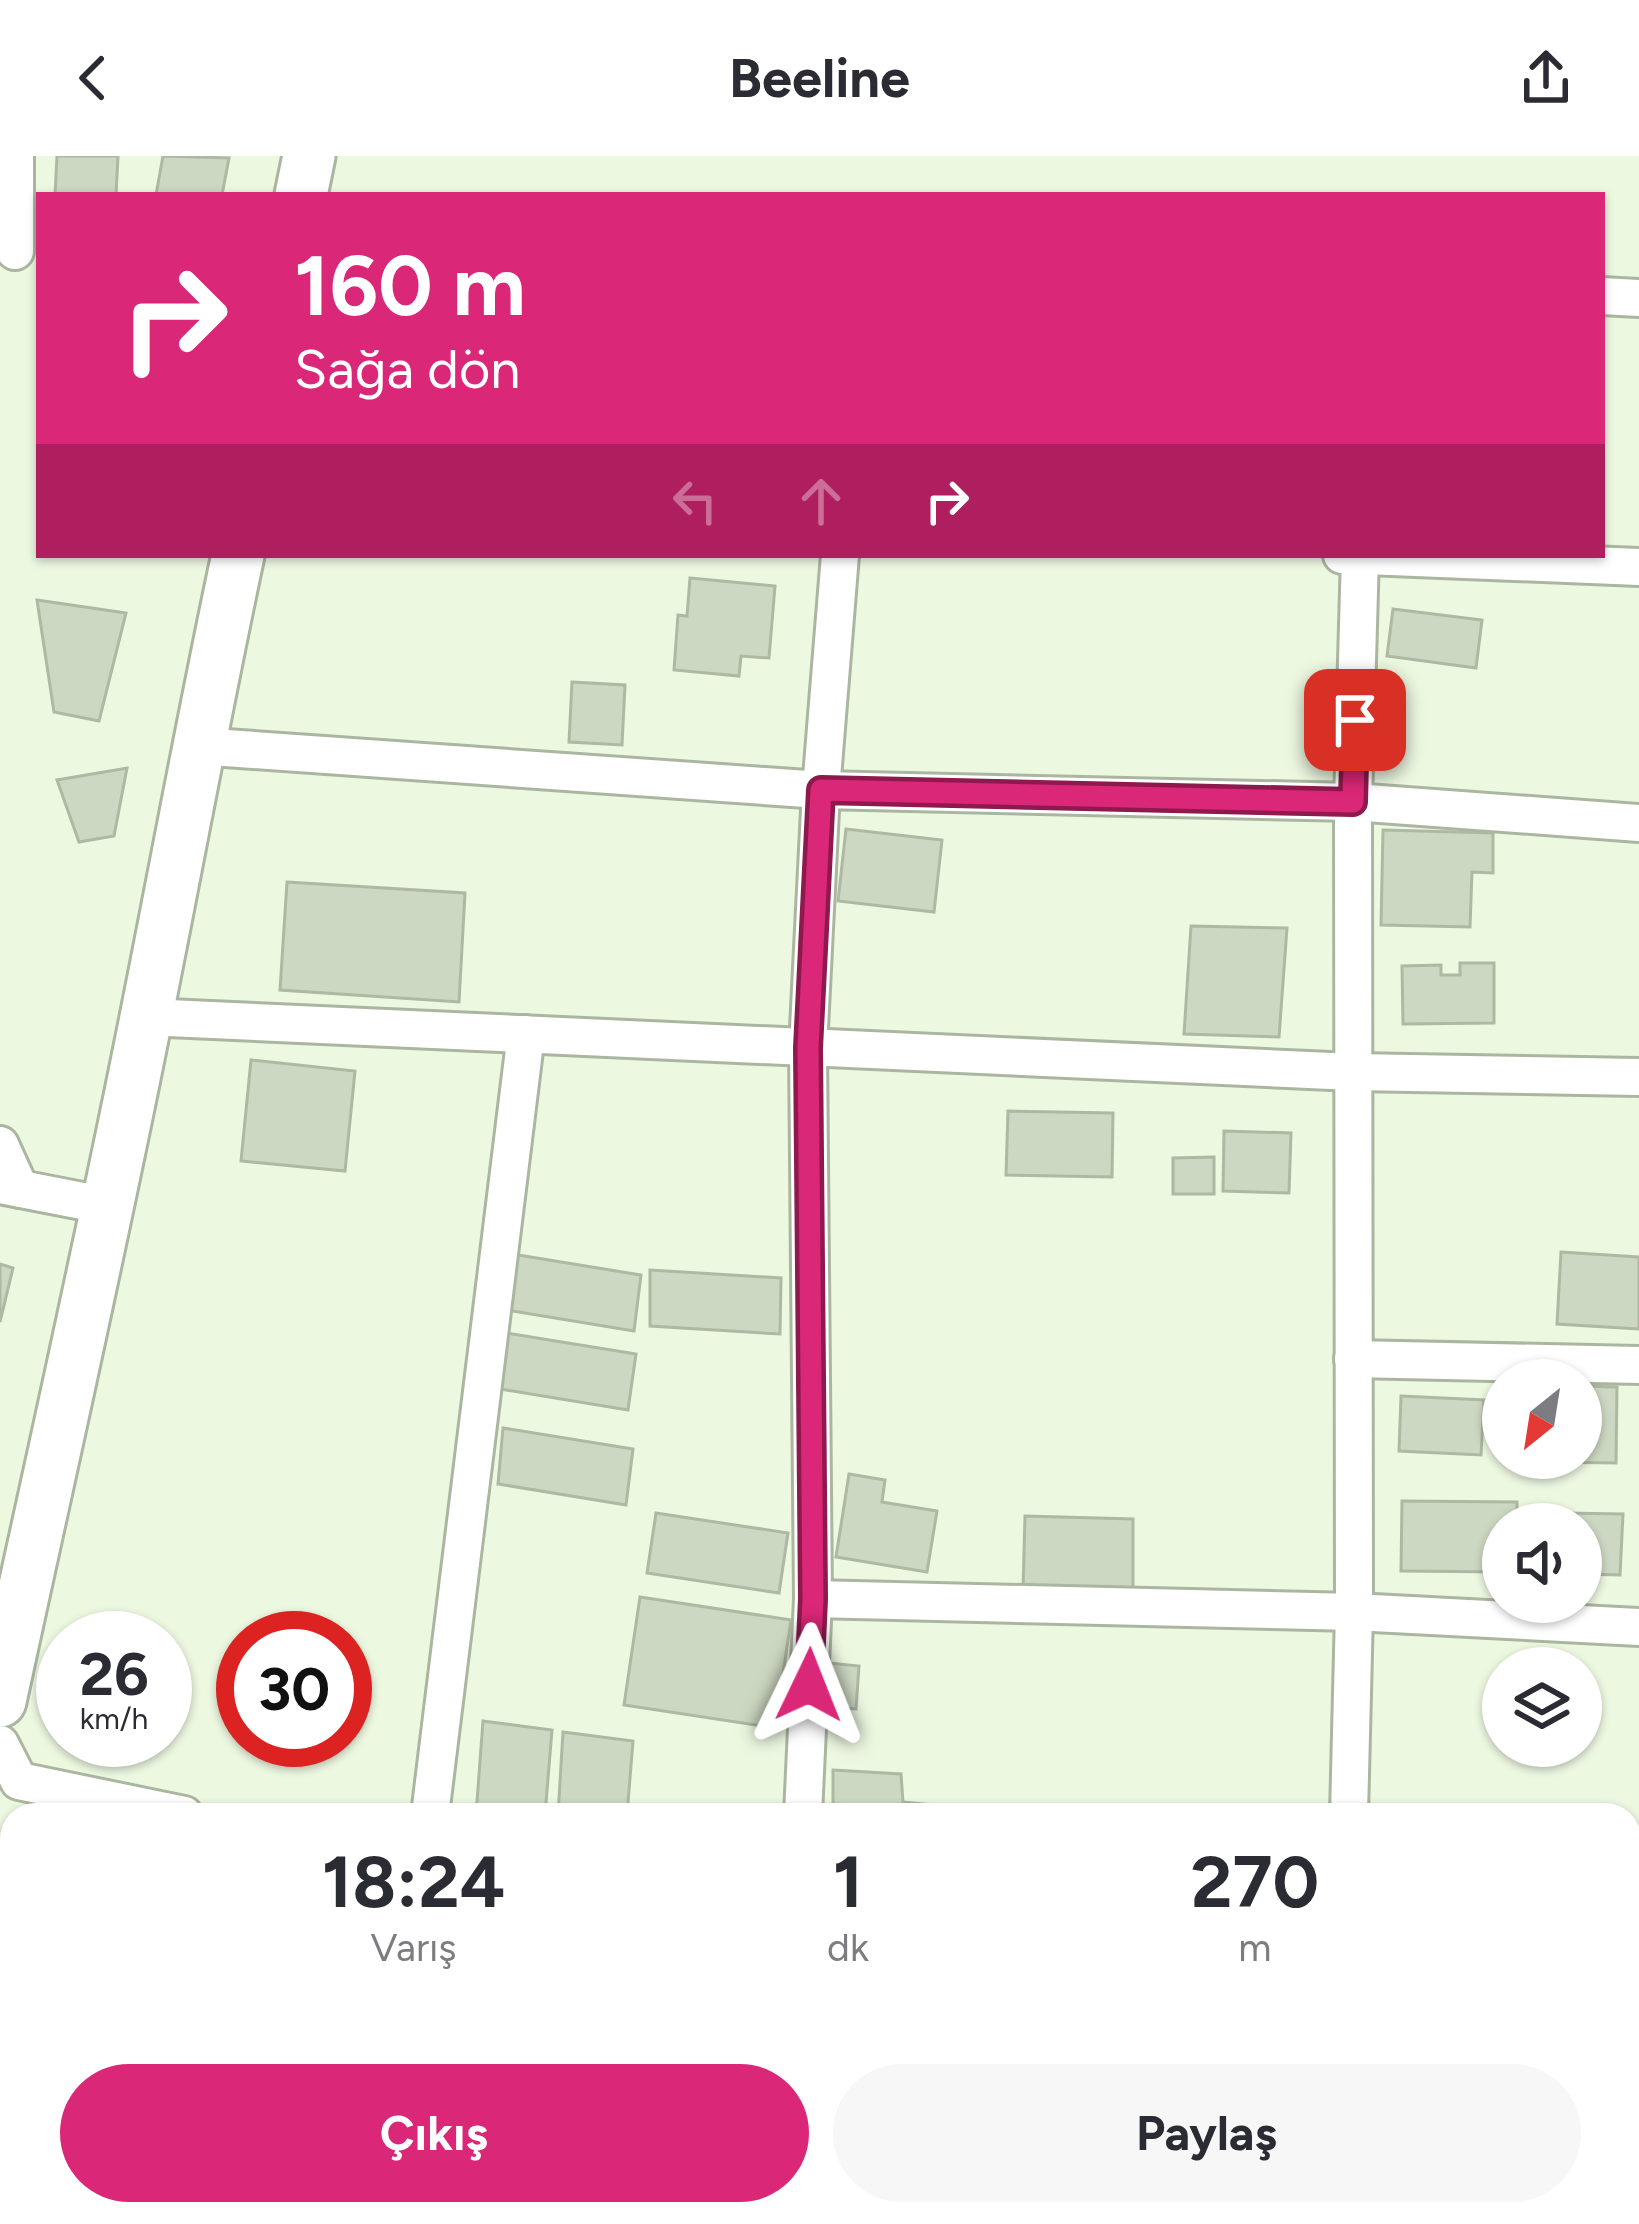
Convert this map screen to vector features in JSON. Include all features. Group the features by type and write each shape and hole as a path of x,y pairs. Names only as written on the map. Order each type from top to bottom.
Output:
{"street":[{"path":"15,156 18,254"},
{"path":"302,192 309,156"},
{"path":"1605,296 1639,298"},
{"path":"0,1701 107,1206 237,558"},
{"path":"804,1803 813,1599 808,1048 821,790 840,558"},
{"path":"1349,1803 1354,1612 1353,802 1360,558"},
{"path":"1411,558 1639,567"},
{"path":"197,746 821,790 1353,802 1639,823"},
{"path":"146,1017 1353,1072 1639,1077"},
{"path":"431,1803 526,1034"},
{"path":"0,1145 10,1187 107,1206"},
{"path":"1353,1359 1639,1365"},
{"path":"813,1599 1354,1612 1639,1628"},
{"path":"0,1744 19,1781 126,1803"}],"building":[{"path":"57,156 118,156 116,192 55,192"},
{"path":"163,156 229,158 223,192 157,192"},
{"path":"690,578 775,586 769,658 741,656 739,676 674,670 678,615 687,616"},
{"path":"37,600 126,613 99,721 54,712"},
{"path":"1393,609 1482,620 1476,668 1387,656"},
{"path":"572,682 625,685 622,745 569,742"},
{"path":"127,768 114,836 79,842 57,780"},
{"path":"846,829 942,840 934,912 838,901"},
{"path":"1383,830 1493,833 1493,873 1472,872 1470,927 1381,925"},
{"path":"287,882 465,893 459,1002 280,990"},
{"path":"1191,926 1287,928 1279,1037 1184,1034"},
{"path":"1460,963 1494,963 1494,1023 1403,1024 1402,966 1441,965 1441,975 1460,975"},
{"path":"251,1060 355,1071 345,1171 241,1161"},
{"path":"1008,1111 1113,1113 1112,1177 1006,1175"},
{"path":"1224,1131 1291,1133 1289,1193 1223,1191"},
{"path":"1214,1157 1214,1194 1173,1194 1173,1158"},
{"path":"1561,1252 1639,1257 1639,1329 1557,1324"},
{"path":"512,1254 641,1275 634,1331 506,1310"},
{"path":"0,1264 13,1268 0,1322"},
{"path":"650,1270 781,1278 780,1334 650,1326"},
{"path":"506,1333 636,1354 628,1410 500,1389"},
{"path":"1602,1387 1617,1387 1616,1463 1602,1463"},
{"path":"1401,1396 1482,1400 1481,1455 1399,1451"},
{"path":"503,1428 633,1449 626,1505 498,1484"},
{"path":"849,1474 885,1480 882,1502 937,1511 927,1572 836,1557"},
{"path":"1402,1501 1517,1502 1482,1503 1482,1572 1401,1571"},
{"path":"656,1513 788,1533 779,1593 647,1573"},
{"path":"1602,1514 1623,1514 1620,1575 1602,1575"},
{"path":"1025,1516 1133,1519 1133,1590 1023,1590"},
{"path":"640,1597 791,1620 775,1728 624,1705"},
{"path":"829,1663 859,1666 856,1709 825,1707"},
{"path":"483,1721 552,1730 546,1803 477,1803"},
{"path":"563,1732 633,1741 628,1803 559,1803"},
{"path":"833,1770 901,1774 903,1802 914,1803 833,1803"}],"route":[{"path":"809,1685 813,1599 808,1048 821,790 1353,802 1355,720"}]}
